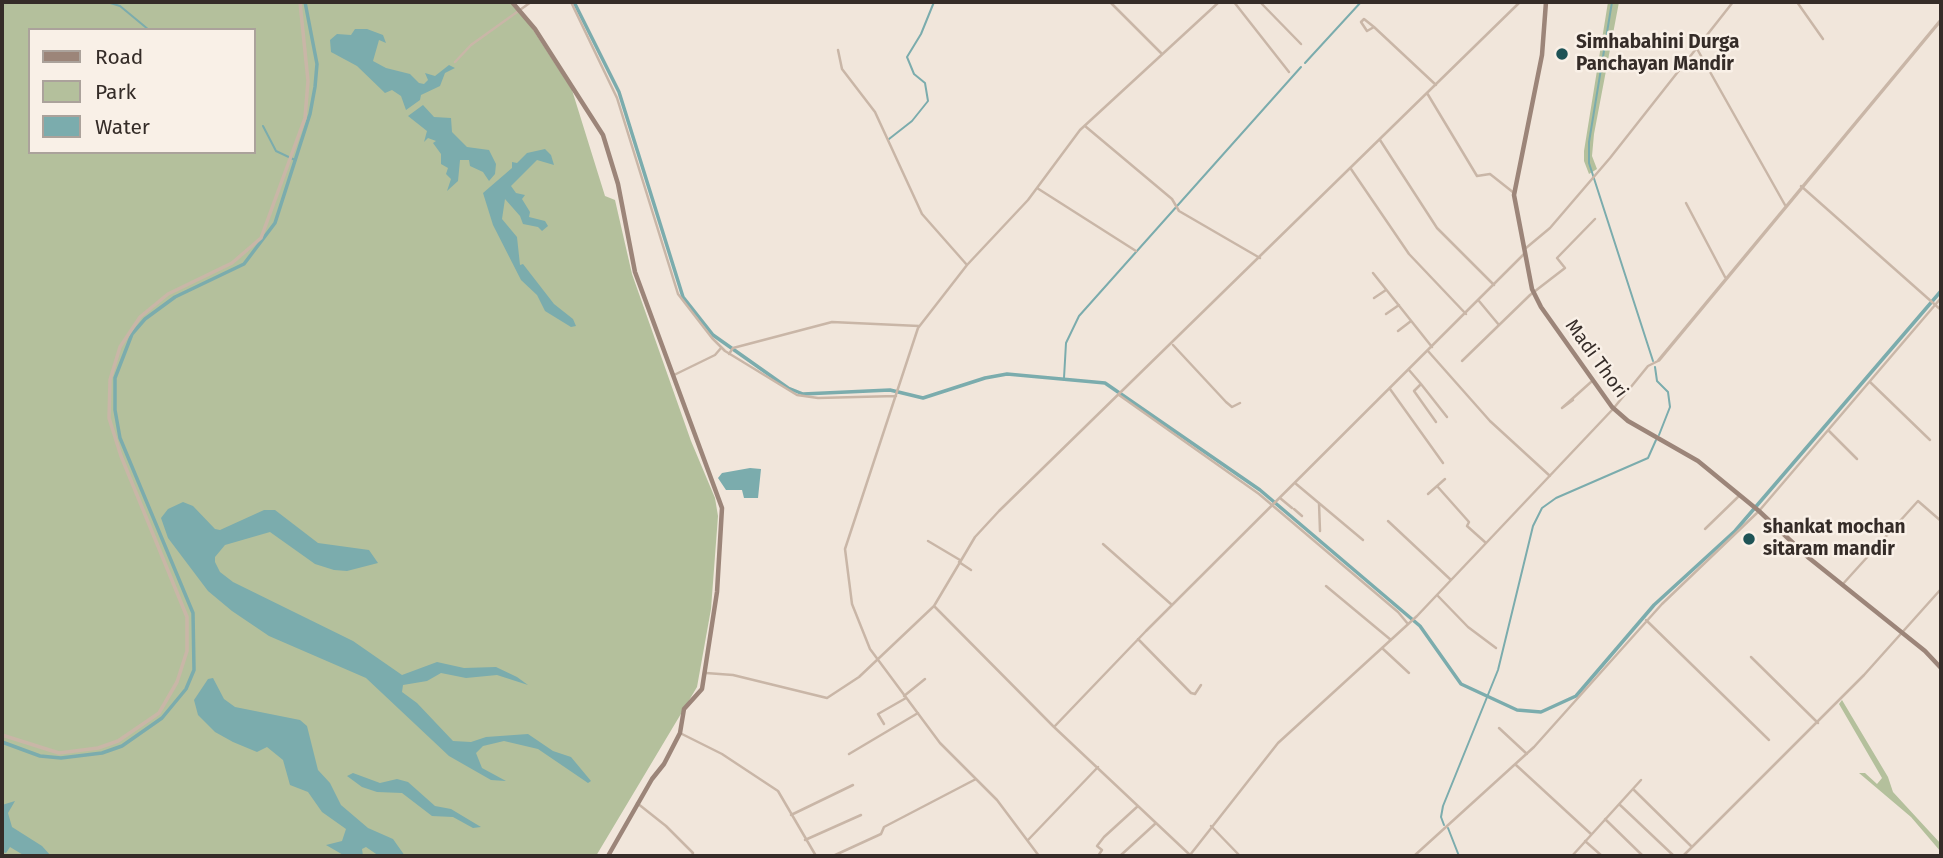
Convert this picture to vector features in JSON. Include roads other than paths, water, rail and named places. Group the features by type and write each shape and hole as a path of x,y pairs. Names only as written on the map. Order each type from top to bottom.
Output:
{"main road":[{"path":"512,2 540,36 603,135 618,184 635,272 695,440 720,499 722,515 714,622 702,689 684,709 680,733 664,764 637,803 608,856"},
{"name":"Madi Thori","path":"1546,2 1542,55 1514,193 1533,292 1591,382 1613,409 1628,421 1698,461 1941,668"}],"street":[{"path":"2,735 60,753 98,748 118,741 159,713 177,682 187,651 187,617 117,443 109,418 110,380 120,347 139,317 168,294 232,263 261,238 304,118 308,80 300,2"},
{"path":"455,62 471,45 531,2"},
{"path":"570,2 617,98 678,294 722,348 731,351 785,390 804,397 896,395"},
{"path":"1110,2 1163,55"},
{"path":"1039,856 976,779 940,743 877,662 857,622 845,549 919,327 967,265 1037,188 1085,126 1219,2"},
{"path":"1234,2 1289,72"},
{"path":"1260,2 1301,44"},
{"path":"703,672 733,676 827,698 877,662 934,606 960,561 999,511 1520,2"},
{"path":"1054,727 1138,639 1550,228 1733,2"},
{"path":"1797,2 1823,39"},
{"path":"934,606 1054,727 1191,856 1211,826 1278,743 1417,616 1613,409 1648,366 1659,360 1941,20"},
{"path":"1374,27 1436,85"},
{"path":"1696,47 1785,205"},
{"path":"838,50 841,67 875,112 922,214 967,265"},
{"path":"1427,93 1477,176 1490,174 1514,193"},
{"path":"1085,126 1172,200 1179,211 1260,258"},
{"path":"1380,140 1437,228 1494,285"},
{"path":"1351,169 1409,254 1466,314"},
{"path":"1801,186 1941,310"},
{"path":"1037,188 1136,251"},
{"path":"1686,203 1726,277"},
{"path":"1462,361 1533,292 1564,268 1557,258 1595,219"},
{"path":"1373,273 1432,347"},
{"path":"1374,298 1385,289"},
{"path":"1413,856 1527,754 1646,620 1829,430 1941,298"},
{"path":"1479,301 1499,325"},
{"path":"1386,314 1399,305"},
{"path":"1398,331 1411,321"},
{"path":"731,351 832,322 919,327"},
{"path":"1172,344 1226,402 1232,407 1240,403"},
{"path":"674,375 715,355 722,348"},
{"path":"1428,351 1490,421 1550,476"},
{"path":"1409,370 1447,417"},
{"path":"1573,400 1562,408 1591,382"},
{"path":"1870,382 1930,440"},
{"path":"1421,384 1414,391 1436,422"},
{"path":"1390,389 1443,463"},
{"path":"1119,395 1273,505 1409,623"},
{"path":"1829,430 1857,459"},
{"path":"1428,494 1445,479"},
{"path":"1295,483 1363,540"},
{"path":"1437,486 1469,522 1467,526 1486,543"},
{"path":"1705,529 1740,495"},
{"path":"1280,498 1302,516"},
{"path":"1842,585 1918,501 1941,522"},
{"path":"1319,503 1320,531"},
{"path":"1388,521 1451,580"},
{"path":"928,541 971,570"},
{"path":"1103,544 1172,605"},
{"path":"1326,586 1391,640"},
{"path":"1683,856 1818,723 1903,634 1941,589"},
{"path":"1437,595 1468,626 1496,648"},
{"path":"1646,620 1769,740"},
{"path":"1138,639 1191,693 1195,694 1202,685"},
{"path":"1382,648 1409,673"},
{"path":"1751,657 1818,723"},
{"path":"884,724 878,714 905,697 925,679"},
{"path":"849,754 918,713"},
{"path":"1499,728 1527,754"},
{"path":"680,733 722,754 778,791 816,856"},
{"path":"1516,765 1591,834"},
{"path":"1027,841 1098,767"},
{"path":"833,856 881,834 892,823 976,779"},
{"path":"1572,856 1642,780"},
{"path":"790,815 853,785"},
{"path":"1633,789 1692,847"},
{"path":"637,803 666,826 693,853 692,856"},
{"path":"1619,804 1674,856"},
{"path":"1098,856 1102,850 1097,846 1104,837 1139,806"},
{"path":"805,839 861,816"},
{"path":"1605,819 1643,856"},
{"path":"1121,855 1156,823"},
{"path":"1211,826 1240,856"},
{"path":"1585,841 1602,856"}],"water":[{"path":"355,29 367,29 383,35 386,43 379,40 373,61 386,68 410,74 419,83 424,84 428,80 425,73 435,76 449,65 455,68 445,73 440,86 421,95 420,100 406,110 401,96 392,90 385,93 357,66 331,52 330,40 337,34 351,35"},
{"path":"423,105 434,117 451,118 452,132 467,147 489,150 496,164 495,174 489,181 483,172 470,166 469,160 460,160 458,181 447,191 451,179 446,174 448,168 441,164 441,154 433,143 436,141 428,138 424,142 427,131 408,116"},
{"path":"545,149 551,155 554,165 537,160 511,186 516,193 525,195 522,199 530,212 529,217 545,221 548,226 542,231 538,227 523,224 520,216 505,199 502,219 517,237 520,265 523,264 554,304 573,319 576,326 571,327 545,311 537,295 521,280 493,225 483,193 512,168 512,162 517,163 527,153"},
{"path":"750,468 761,469 758,498 744,498 742,490 726,490 718,478 722,473"},
{"path":"183,502 193,506 215,529 220,530 264,510 275,510 318,543 369,550 378,563 347,571 334,570 315,564 270,532 225,545 215,557 215,562 220,572 233,582 353,641 402,675 437,662 464,668 496,667 517,677 528,685 497,675 466,678 441,673 427,681 403,685 402,692 417,703 453,741 471,742 486,737 528,734 553,751 571,757 591,781 588,783 538,749 504,741 483,746 476,753 482,768 506,781 491,780 449,756 366,678 269,636 232,611 208,591 168,538 161,518 168,509"},
{"path":"213,678 224,699 235,707 300,720 307,726 318,770 330,783 341,805 368,828 393,839 405,856 379,856 366,847 362,849 363,856 345,856 326,845 342,841 346,829 322,812 308,792 290,785 283,760 267,747 257,752 233,742 215,732 198,715 194,700 208,679"},
{"path":"353,773 380,783 397,779 408,782 435,806 451,809 481,827 473,828 453,817 432,816 402,793 377,792 362,787 347,776"},
{"path":"15,801 8,813 12,827 42,846 51,856 25,856 10,847 6,853 2,852 2,805"}],"waterway":[{"path":"107,2 120,6 147,28"},
{"path":"2,742 40,756 61,758 102,753 122,746 162,718 186,689 194,670 193,613 120,438 115,410 115,378 132,334 145,319 175,297 244,264 275,223 310,114 315,87 317,64 305,2"},
{"path":"574,2 619,92 683,297 713,335 788,388 803,394 890,390 923,398 985,378 1007,374 1105,383 1260,490 1420,626 1461,684 1517,710 1541,712 1576,696 1654,605 1735,531 1941,291"},
{"path":"889,139 912,121 928,101 925,83 914,74 907,57 921,34 934,2"},
{"path":"1305,63 1361,2"},
{"path":"1612,2 1589,142 1589,163 1653,361"},
{"path":"1064,378 1066,343 1079,316 1301,67"},
{"path":"263,126 276,151 295,160"},
{"path":"1655,367 1657,381 1668,392 1670,407 1659,435"},
{"path":"1444,825 1441,817 1443,806 1498,670 1533,526 1542,508 1556,498 1648,458 1656,440"},
{"path":"1448,828 1459,856"}],"place":[{"name":"Simhabahini Durga Panchayan Mandir","path":"1562,54"},
{"name":"shankat mochan sitaram mandir","path":"1749,539"}]}
